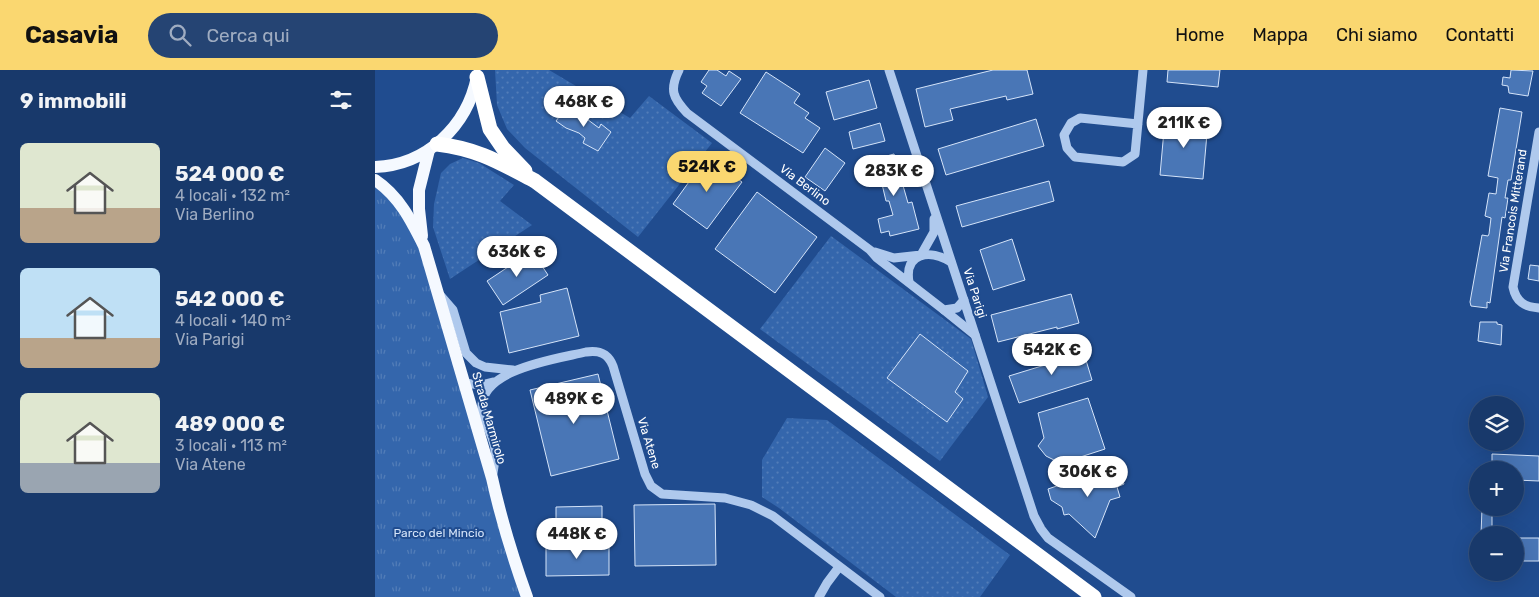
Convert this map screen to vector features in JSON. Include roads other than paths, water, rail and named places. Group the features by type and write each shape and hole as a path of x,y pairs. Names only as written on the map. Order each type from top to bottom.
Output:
{"highway":[{"path":"478,74 485,113 493,134 503,148 535,181 1094,597"},
{"path":"433,147 470,149 535,181"}],"main road":[{"path":"375,166 399,163 433,147 451,131 463,116 478,74"},
{"name":"Strada Marmirolo","path":"423,246 419,190 433,147"},
{"name":"Strada Marmirolo","path":"375,180 397,199 411,220 423,246 492,478 497,502 527,597"}],"street":[{"name":"Via Berlino","path":"679,70 674,79 673,93 678,103 687,113 870,250 877,258 976,336"},
{"name":"Via Parigi","path":"889,70 1035,516 1048,538 1131,597"},
{"path":"1138,124 1080,118 1071,123 1064,135 1067,148 1075,157 1123,162 1135,154 1138,124 1143,70"},
{"name":"Via Francois Mitterand","path":"1539,132 1513,287 1518,300 1528,307 1539,308"},
{"path":"909,282 908,267 921,255 934,232 934,211"},
{"path":"870,250 894,258 933,254 951,262"},
{"name":"Via Atene","path":"438,292 453,310 466,353 476,363 485,367 513,370"},
{"path":"944,310 957,308 964,300"},
{"name":"Via Atene","path":"494,382 513,370 586,352 604,353 610,359 613,366 645,474 651,486 662,494 725,498 751,505 773,516 880,597"},
{"path":"464,383 481,386 494,382"},
{"path":"492,478 495,450 482,410 484,397 494,382"},
{"path":"819,597 839,567"}],"park label":[{"name":"Parco del Mincio","path":"439,533"}]}
